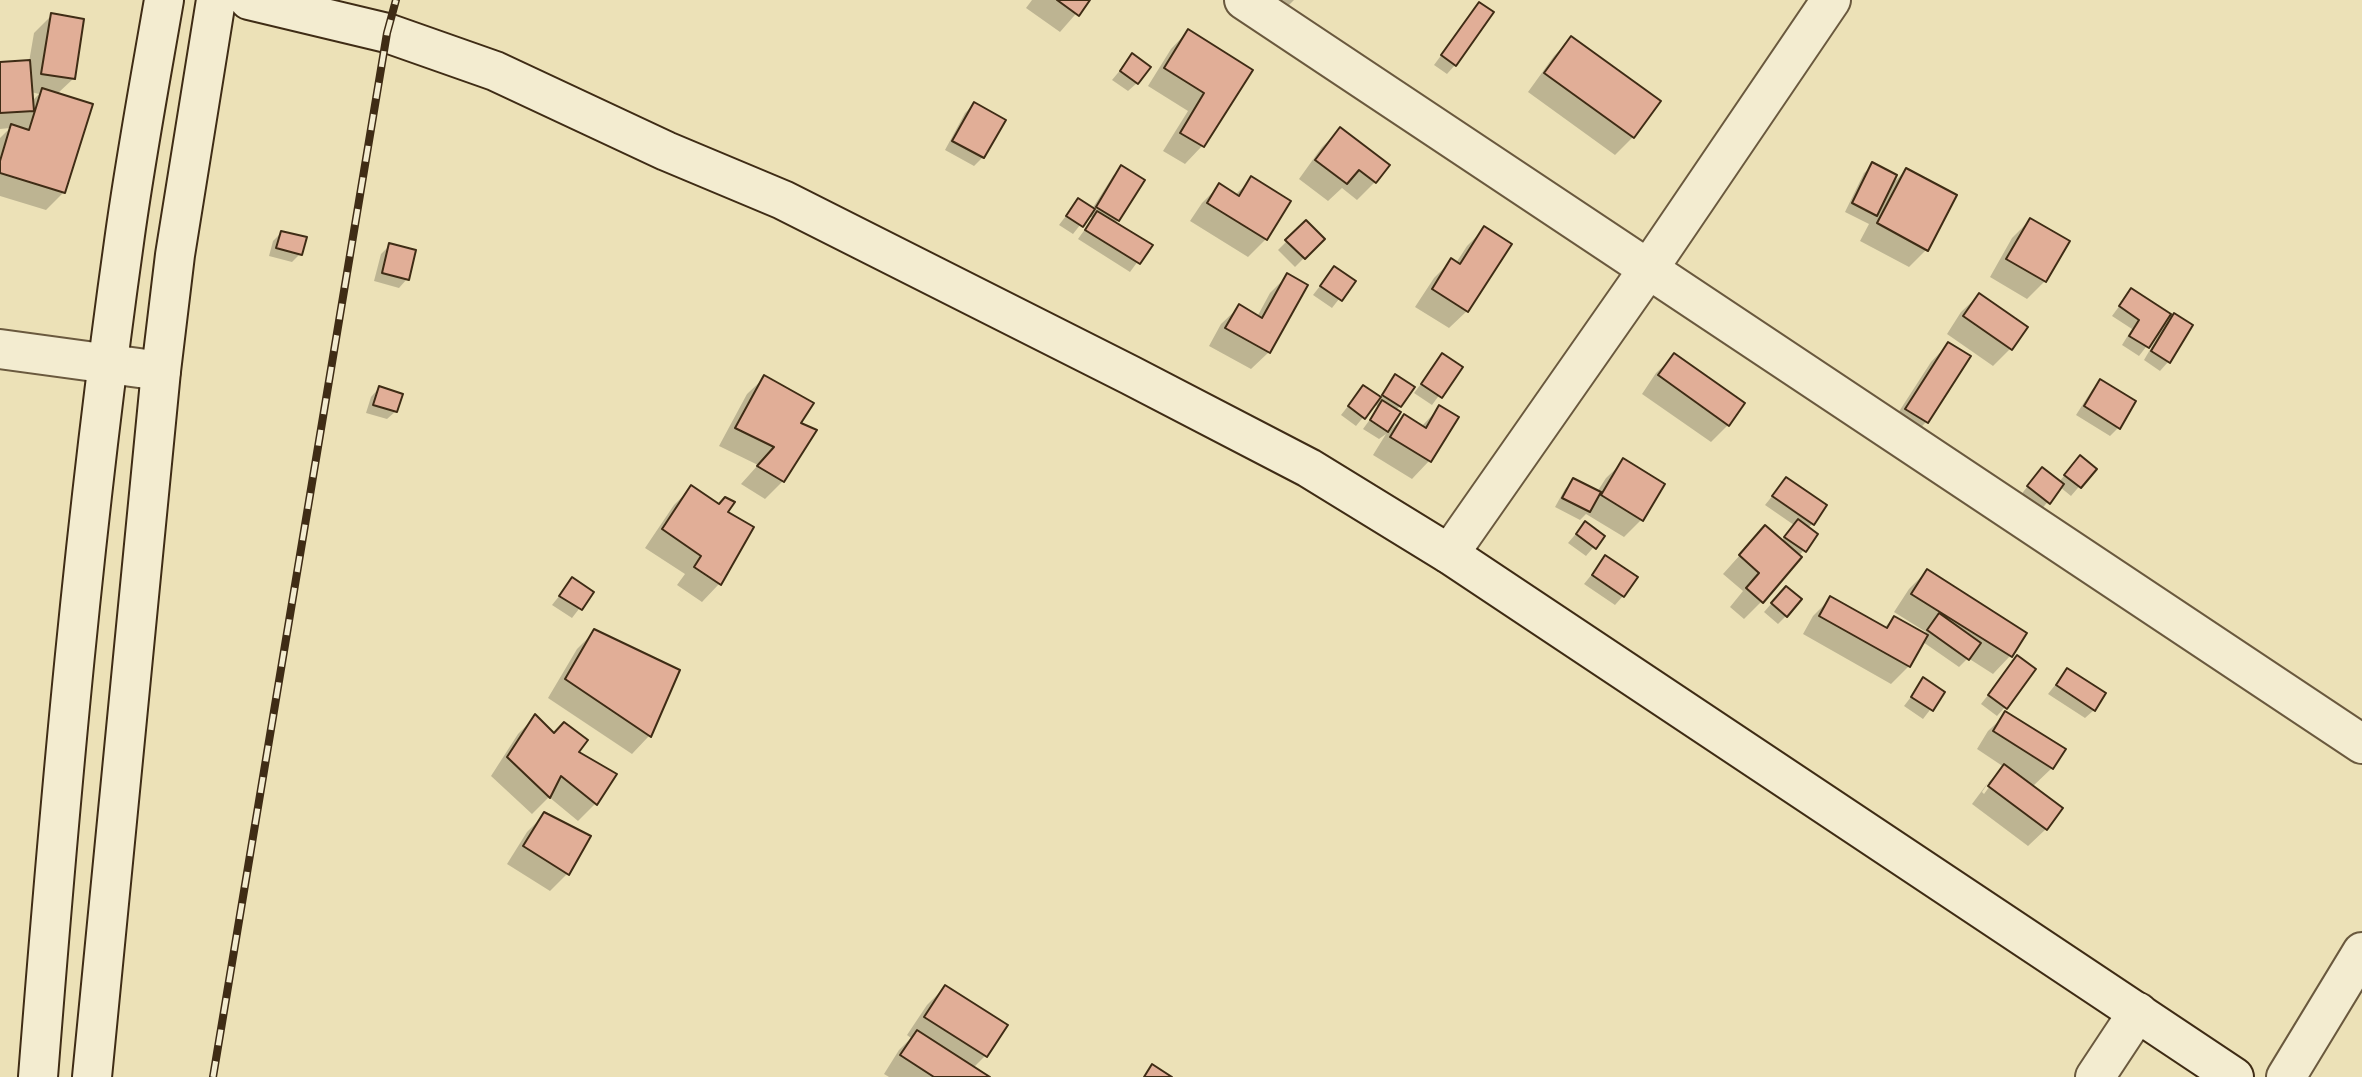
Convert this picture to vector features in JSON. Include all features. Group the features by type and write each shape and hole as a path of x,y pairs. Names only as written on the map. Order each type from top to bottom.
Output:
{"street":[{"path":"38,1077 71,684 107,365 124,238 164,0"},
{"path":"92,1077 161,371 175,255 216,0"},
{"path":"249,0 387,33 495,71 666,151 783,200 1309,468 1449,554 2234,1077"},
{"path":"1244,0 2362,744"},
{"path":"1449,554 1649,268 1831,0"},
{"path":"0,349 161,371"},
{"path":"2286,1077 2362,952"},
{"path":"2095,1077 2138,1012"}],"building":[{"path":"1057,0 1090,0 1079,16"},
{"path":"1479,2 1494,12 1456,66 1441,55"},
{"path":"51,13 84,19 75,79 41,74"},
{"path":"1188,29 1253,70 1204,147 1180,133 1204,93 1164,68"},
{"path":"1571,36 1661,101 1634,138 1544,73"},
{"path":"1132,53 1151,67 1138,84 1120,71"},
{"path":"30,60 34,111 0,113 0,62"},
{"path":"42,88 93,104 65,193 0,173 0,161 11,124 29,130"},
{"path":"974,102 1006,120 984,158 952,141"},
{"path":"1340,127 1390,165 1376,183 1359,170 1347,184 1315,160"},
{"path":"1872,162 1897,175 1877,216 1852,203"},
{"path":"1121,165 1145,180 1119,221 1096,207"},
{"path":"1906,168 1957,195 1928,251 1877,223"},
{"path":"1251,176 1291,201 1267,240 1207,203 1219,183 1239,196"},
{"path":"1078,198 1095,209 1083,227 1066,216"},
{"path":"1097,211 1153,245 1140,264 1085,230"},
{"path":"2030,218 2070,241 2046,282 2006,259"},
{"path":"1306,220 1325,239 1305,259 1285,240"},
{"path":"1484,226 1512,244 1468,312 1432,289 1451,258 1460,264"},
{"path":"281,231 307,237 302,255 276,248"},
{"path":"389,243 416,250 409,280 382,273"},
{"path":"1334,266 1356,281 1342,301 1320,286"},
{"path":"1287,273 1308,285 1270,353 1225,328 1239,304 1262,318"},
{"path":"2131,288 2171,314 2149,348 2129,336 2139,320 2119,306"},
{"path":"1979,293 2028,327 2012,350 1963,316"},
{"path":"2174,313 2193,325 2170,363 2151,351"},
{"path":"1948,342 1971,356 1928,423 1905,409"},
{"path":"1442,353 1463,367 1442,398 1421,384"},
{"path":"1674,353 1745,403 1729,426 1658,375"},
{"path":"1395,374 1415,387 1401,407 1382,395"},
{"path":"764,375 814,403 801,423 817,430 784,482 757,466 774,447 735,428"},
{"path":"2100,379 2136,401 2120,429 2084,406"},
{"path":"1363,385 1381,397 1365,419 1348,406"},
{"path":"379,386 403,394 397,412 373,405"},
{"path":"1382,400 1401,412 1388,432 1370,420"},
{"path":"1439,405 1459,417 1431,462 1390,437 1404,414 1426,428"},
{"path":"2080,455 2097,469 2081,488 2064,475"},
{"path":"1623,458 1665,484 1643,521 1601,495"},
{"path":"2042,467 2064,484 2050,504 2027,486"},
{"path":"1786,477 1827,505 1814,525 1772,496"},
{"path":"1573,478 1601,492 1590,512 1562,498"},
{"path":"691,485 719,504 725,497 735,502 728,512 754,527 721,585 694,567 701,556 662,529"},
{"path":"1798,519 1818,534 1806,552 1784,537"},
{"path":"1585,521 1605,536 1596,549 1576,534"},
{"path":"1765,525 1802,557 1763,603 1746,588 1759,573 1739,555"},
{"path":"1605,555 1638,577 1624,597 1592,575"},
{"path":"1927,569 2027,633 2012,657 1911,594"},
{"path":"572,577 594,592 582,610 559,596"},
{"path":"1786,586 1802,599 1787,617 1771,603"},
{"path":"1830,596 1887,628 1894,616 1928,635 1910,667 1819,616"},
{"path":"1939,613 1981,643 1969,660 1927,630"},
{"path":"594,629 680,670 651,737 565,679"},
{"path":"2017,655 2036,669 2007,709 1988,695"},
{"path":"2067,668 2106,693 2095,711 2056,685"},
{"path":"1923,677 1945,692 1933,711 1911,697"},
{"path":"2005,711 2066,749 2053,769 1993,731"},
{"path":"535,714 554,733 564,722 588,740 579,752 617,774 597,805 561,776 550,798 507,757"},
{"path":"2004,764 2063,808 2047,830 1988,786"},
{"path":"544,812 591,836 569,875 523,846"},
{"path":"945,985 1008,1025 987,1057 924,1017"},
{"path":"917,1030 990,1077 934,1077 900,1055"},
{"path":"1152,1064 1172,1077 1144,1077"}],"railway":[{"path":"213,1077 387,33 396,0"}]}
